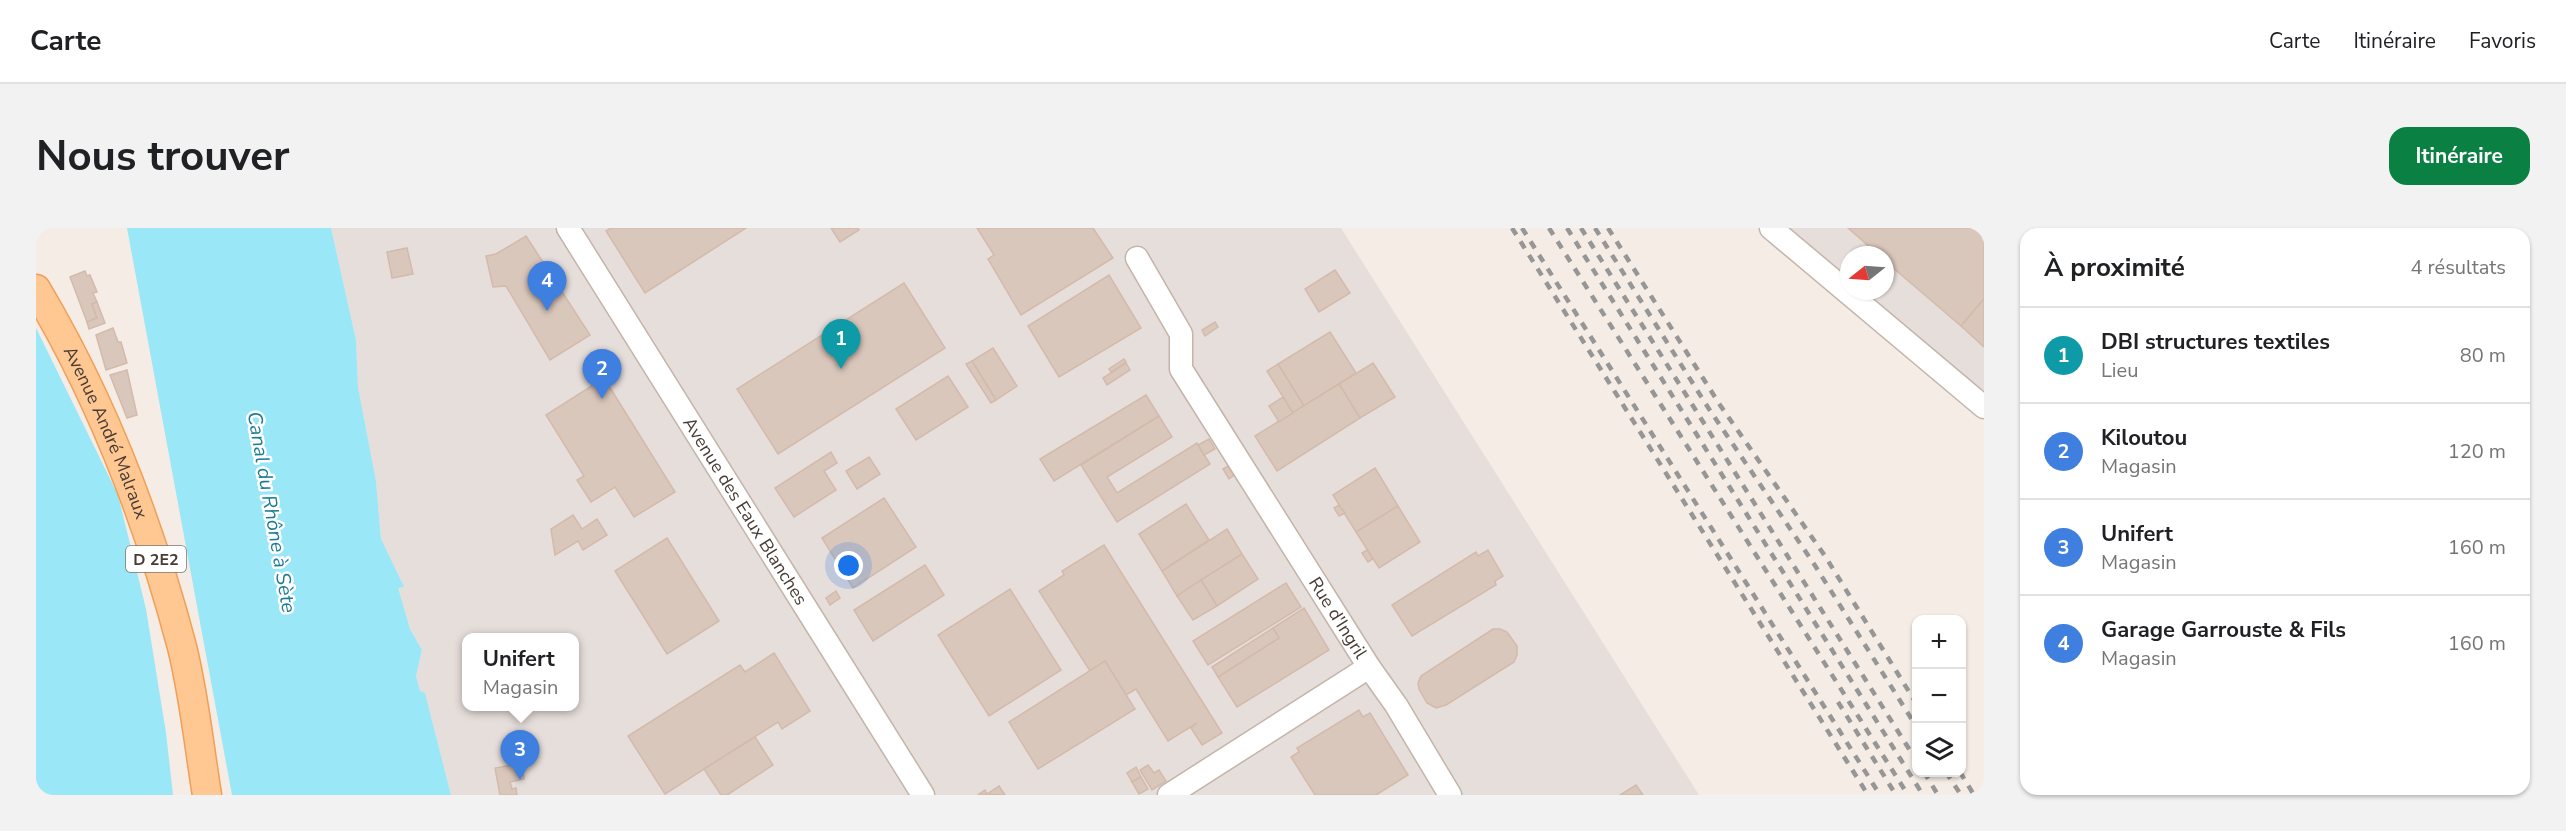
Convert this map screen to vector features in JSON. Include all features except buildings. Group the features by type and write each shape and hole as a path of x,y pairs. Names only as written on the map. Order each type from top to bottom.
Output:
{"main road":[{"name":"Avenue André Malraux","path":"36,289 64,335 102,417 145,523 182,649 207,795"}],"street":[{"name":"Avenue des Eaux Blanches","path":"568,228 923,795"},
{"path":"1771,228 1984,407"},
{"name":"Rue d'Ingril","path":"1137,258 1181,334 1181,369 1369,667 1169,795"},
{"path":"1369,667 1392,698 1450,795"}],"shaded area":[{"path":"331,228 1341,228 1699,795 451,795 425,694 420,691 416,676 422,650 410,629 381,539 376,481 358,387 356,340"},
{"path":"1771,228 1984,228 1984,390 1865,300 1894,300 1894,246 1840,246 1840,281"}],"water":[{"name":"Canal du Rhône à Sète","path":"127,228 331,228 356,340 358,387 376,481 381,539 404,587 398,588 410,629 422,650 416,676 420,691 425,693 451,795 232,795"},
{"path":"36,328 118,495 146,609 166,733 173,795 36,795"}],"railway":[{"path":"1512,228 1868,795"},
{"path":"1522,228 1880,795"},
{"path":"1549,228 1908,795"},
{"path":"1567,228 1923,795"},
{"path":"1581,228 1912,754"},
{"path":"1595,228 1709,409 1814,564 1914,723"},
{"path":"1608,228 1720,405 1825,556 1912,697"},
{"path":"1838,702 1896,795"},
{"path":"1927,777 1938,795"},
{"path":"1949,777 1961,795"},
{"path":"1963,777 1974,795"}],"place":[{"name":"Garage Garrouste & Fils","path":"547,311"},
{"name":"DBI structures textiles","path":"841,369"},
{"name":"Kiloutou","path":"602,399"},
{"name":"Unifert","path":"520,780"}]}
